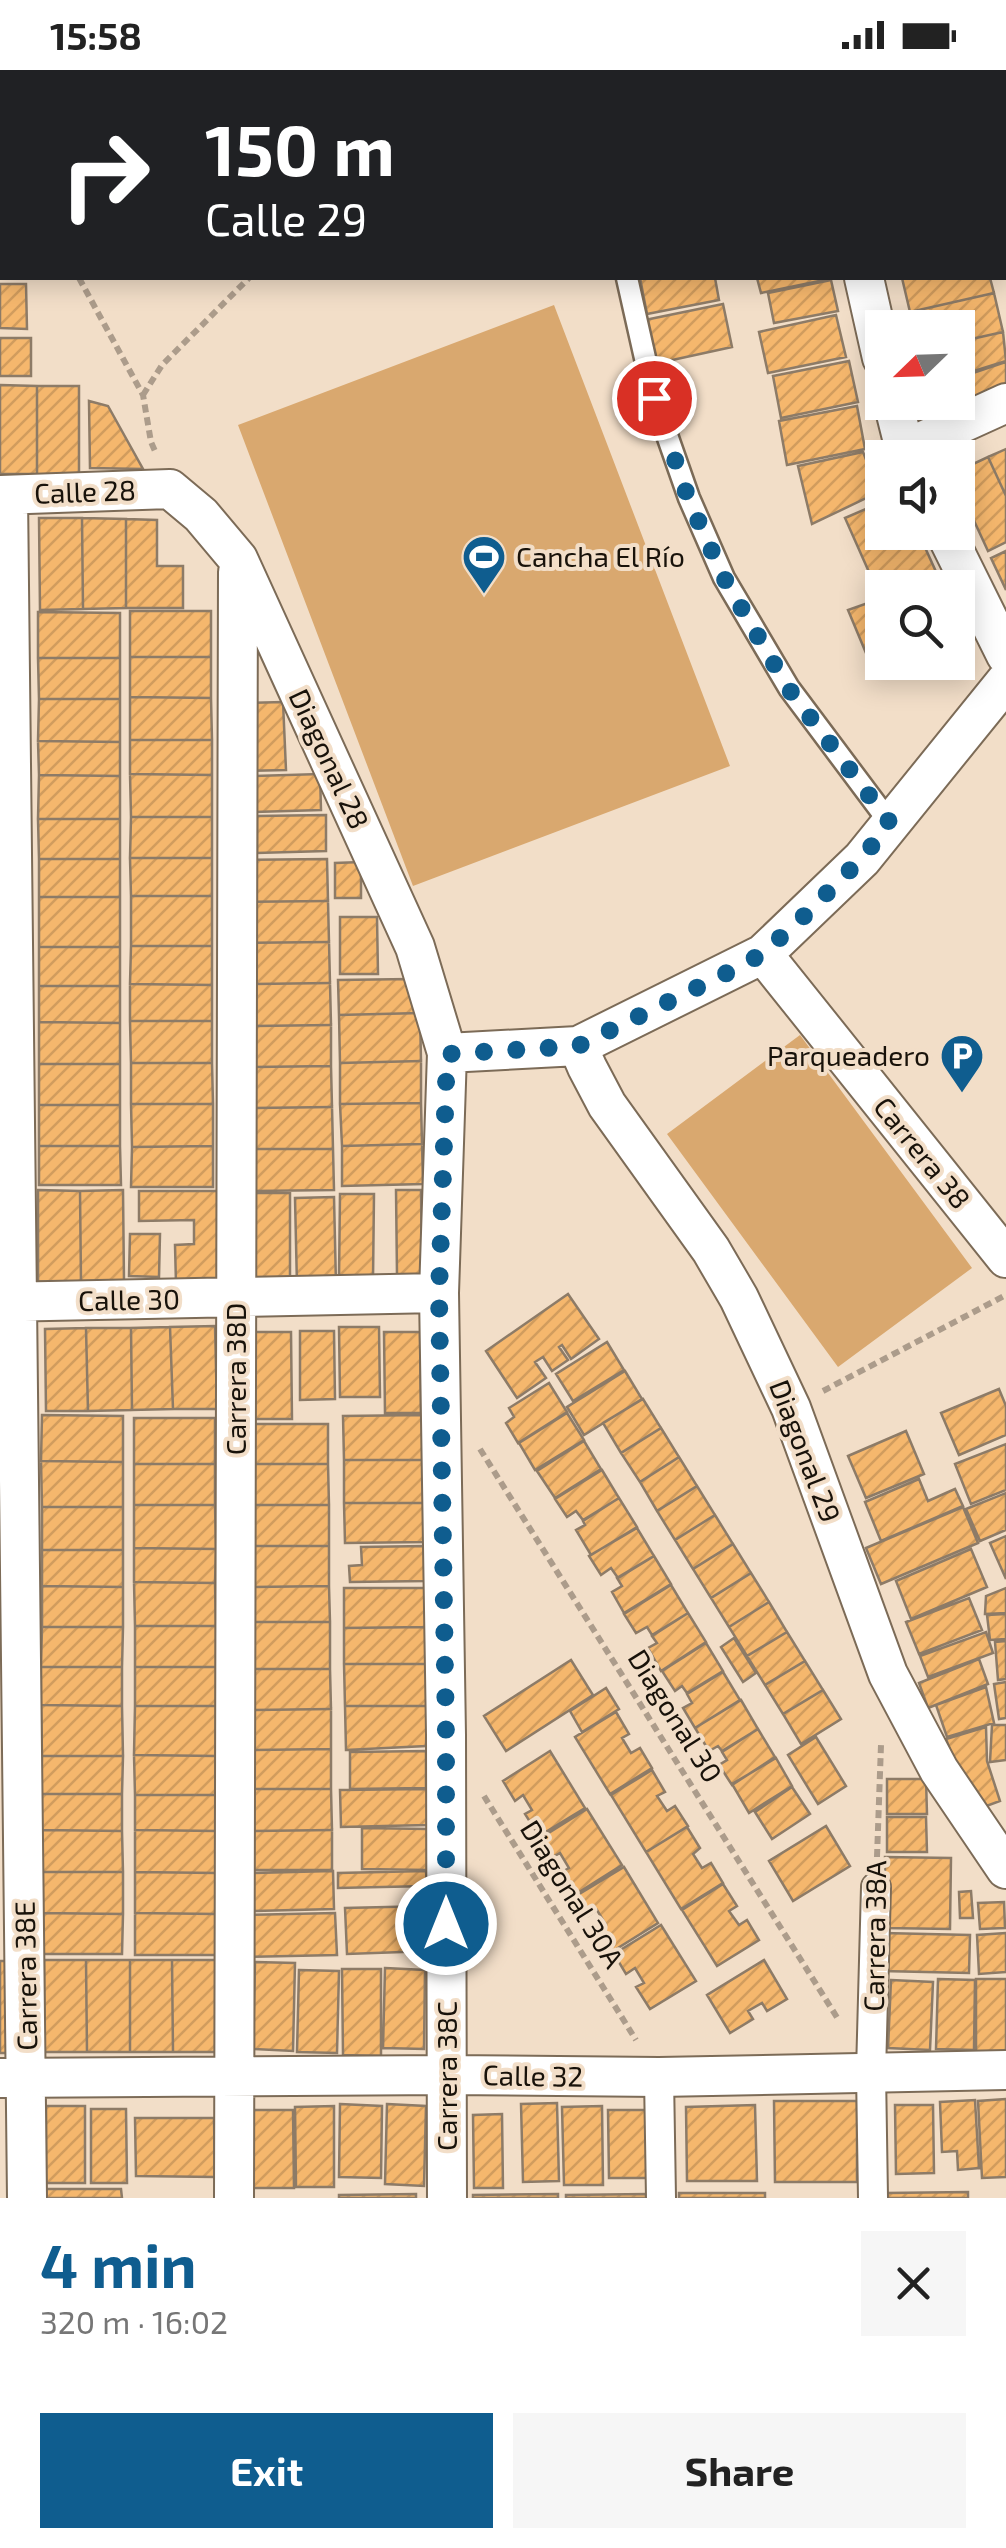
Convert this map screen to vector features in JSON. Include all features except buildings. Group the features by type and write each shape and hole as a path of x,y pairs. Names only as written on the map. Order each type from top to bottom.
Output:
{"street":[{"path":"864,280 871,310"},
{"path":"933,440 1006,404"},
{"name":"Calle 28","path":"4,495 170,489"},
{"name":"Diagonal 28","path":"170,489 201,515 238,559 415,947 447,1054"},
{"name":"Carrera 38E","path":"4,495 14,2078 27,2198"},
{"path":"954,550 1006,655"},
{"name":"Carrera 38D","path":"234,2198 238,559"},
{"path":"447,1054 578,1046 762,954 862,858 1006,681"},
{"name":"Carrera 38","path":"762,954 1006,1258"},
{"name":"Diagonal 29","path":"578,1046 607,1105 711,1250 739,1298 790,1408 888,1674 940,1770 1006,1868"},
{"name":"Carrera 38C","path":"447,1054 439,1293 446,1736 447,2198"},
{"name":"Calle 30","path":"8,1302 439,1293"},
{"name":"Carrera 38A","path":"873,2198 871,2072 876,1886"},
{"name":"Calle 32","path":"14,2078 659,2077 1006,2070"},
{"path":"659,2077 660,2198"}],"lane":[{"path":"627,280 654,398 688,498 724,578 788,688 890,823"}],"path":[{"path":"80,280 143,395 151,442 170,489"},
{"path":"143,395 162,365 248,280"},
{"path":"790,1408 1006,1295"},
{"name":"Diagonal 30","path":"471,1435 840,2022"},
{"name":"Diagonal 30A","path":"446,1736 659,2077"},
{"name":"Carrera 38A","path":"876,1886 881,1742"}],"shaded area":[{"name":"Cancha El Río","path":"554,305 730,766 413,886 238,425"},
{"path":"800,1035 972,1268 838,1367 667,1134"}],"place":[{"name":"Cancha El Río","path":"484,595"},
{"name":"Parqueadero","path":"962,1094"}],"route":[{"path":"446,1924 439,1293 447,1054 578,1046 733,970 762,954 800,920 862,858 890,823 788,688 724,578 688,498 654,398"}]}
